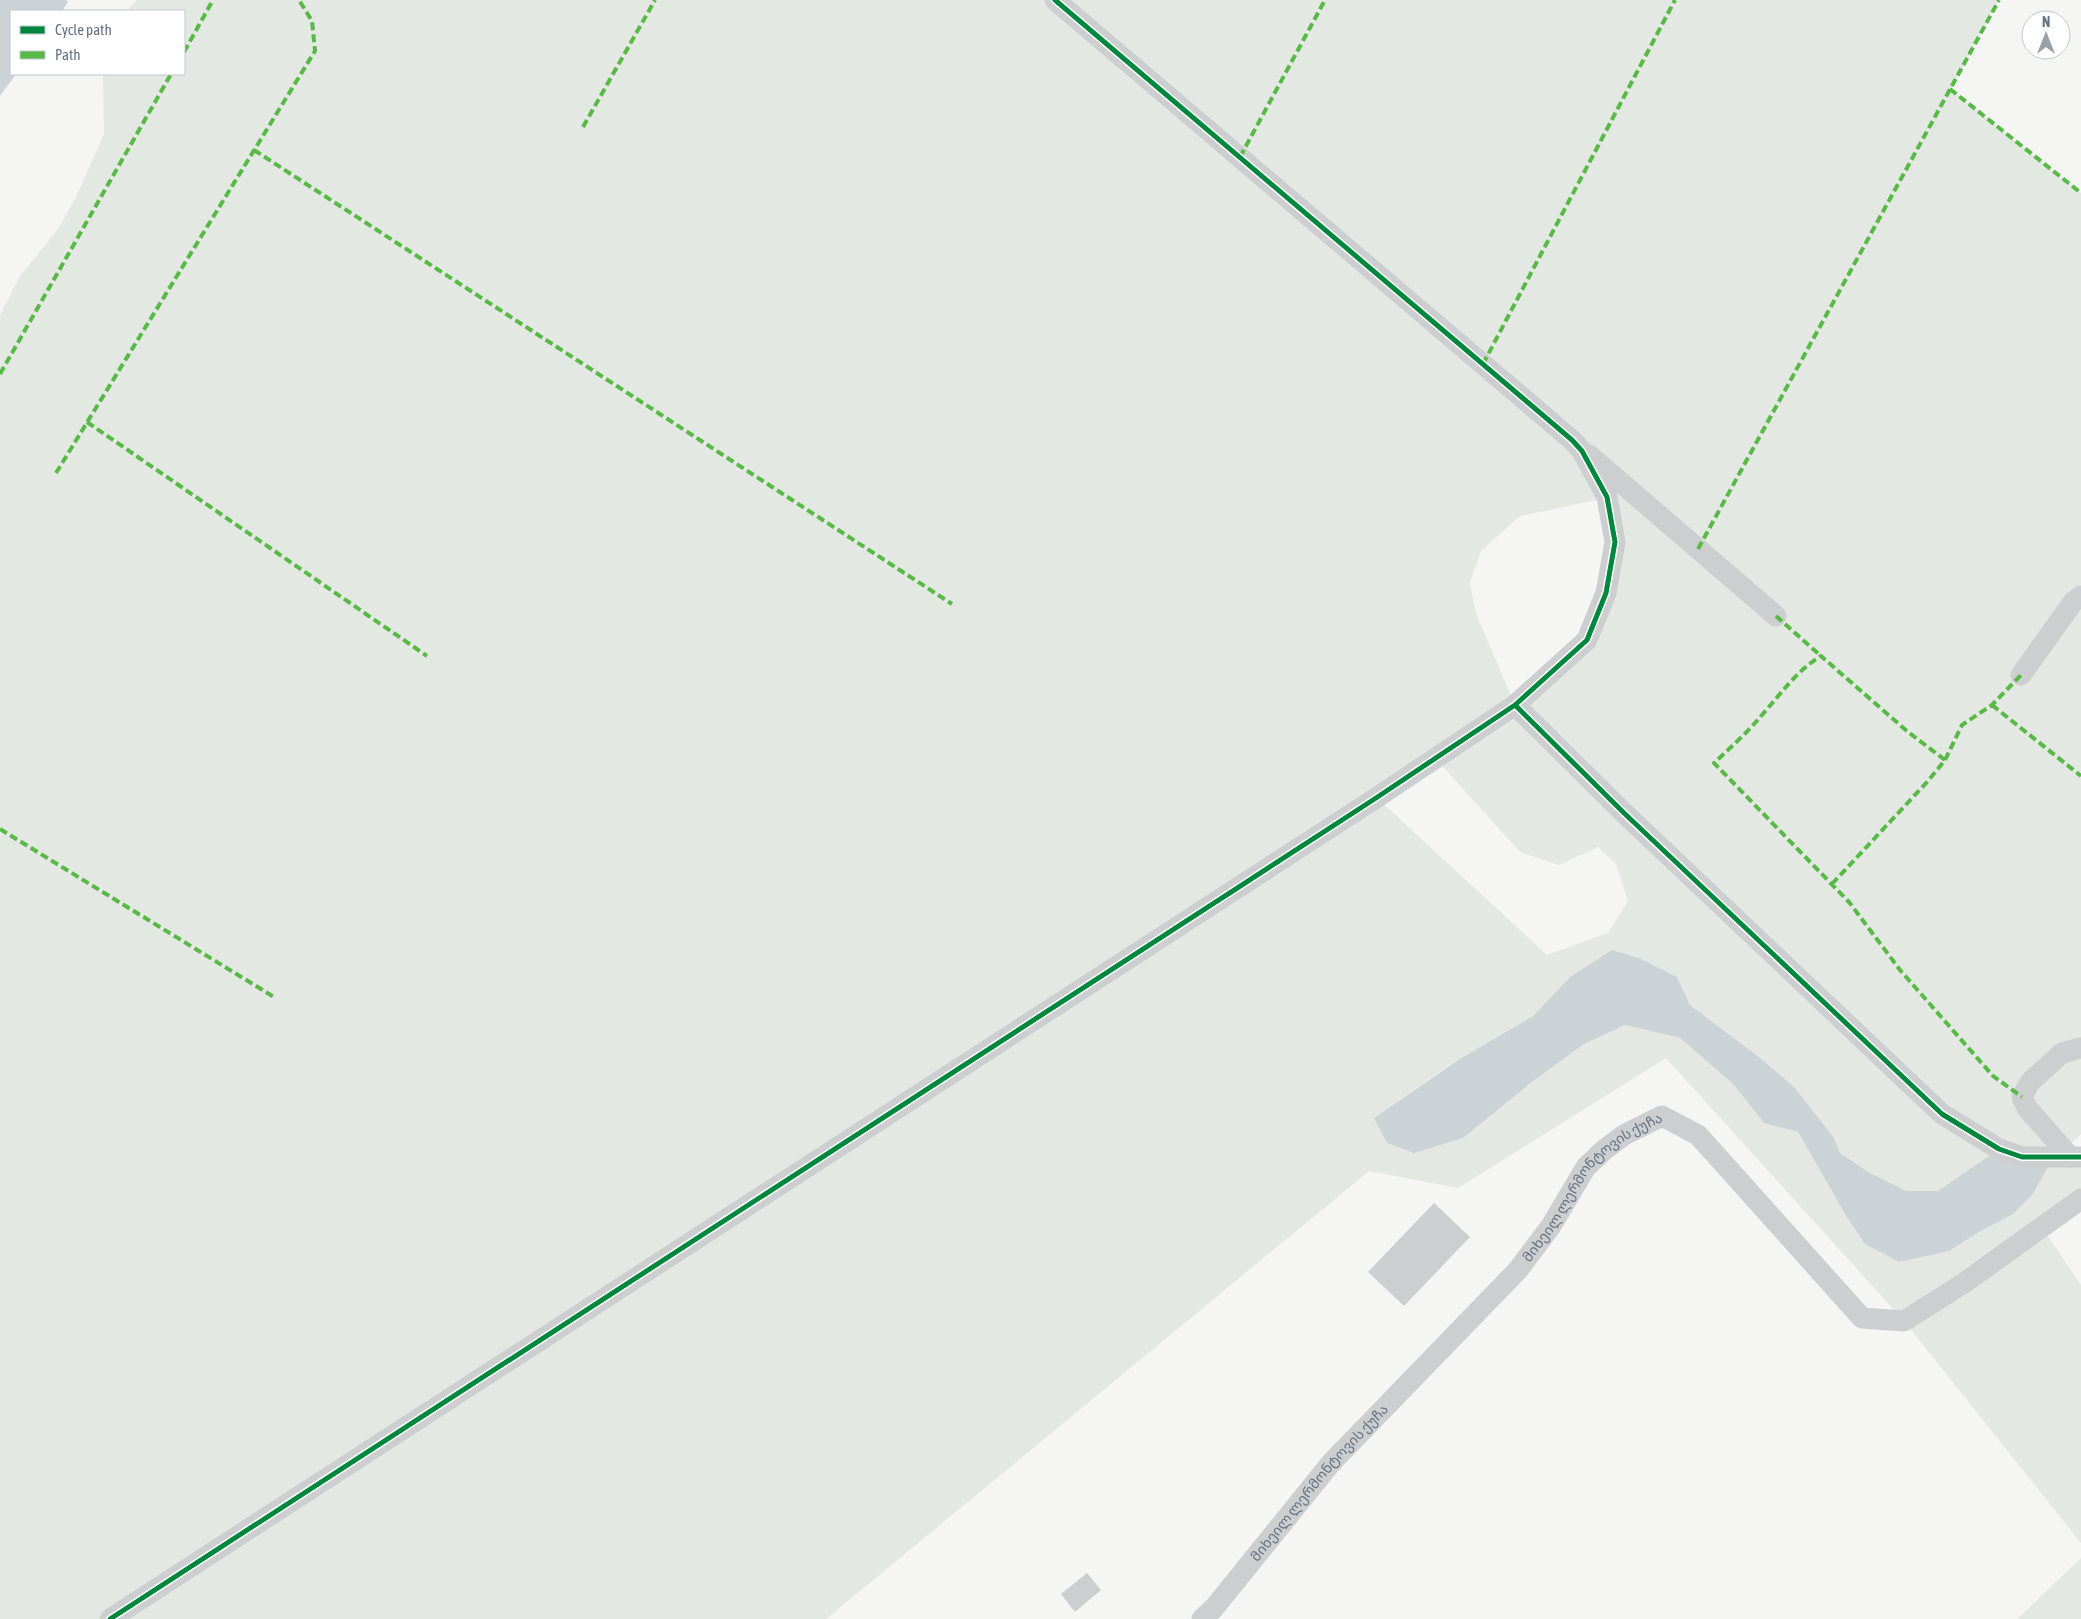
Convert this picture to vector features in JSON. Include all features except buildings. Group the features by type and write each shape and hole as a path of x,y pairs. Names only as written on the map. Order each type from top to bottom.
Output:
{"street":[{"path":"1055,0 1776,616"},
{"path":"110,1619 1376,798 1515,705 1587,640 1606,593 1614,542 1607,498 1582,451 1572,440"},
{"path":"2020,674 2073,602 2081,596"},
{"path":"1515,705 1624,813 1942,1114 2000,1150 2022,1157 2076,1157"},
{"path":"2076,1157 2033,1114 2022,1098 2030,1082 2062,1053 2081,1048"},
{"name":"მიხეილ ლერმონტოვის ქუჩა","path":"1202,1619 1214,1608 1330,1463 1518,1270 1551,1226 1586,1167 1624,1135 1662,1116 1698,1135 1862,1318 1904,1321 1964,1283 2081,1199"}],"shaded area":[{"path":"0,0 66,0 68,2 63,10 10,10 10,75 15,75 0,96"},
{"path":"137,0 1999,0 1951,89 2081,193 2081,1134 2055,1157 2081,1157 2081,1199 2041,1226 2081,1285 2081,1543 1904,1321 1666,1058 1458,1188 1369,1171 826,1619 0,1619 0,315 20,276 58,229 76,197 104,134 103,75 185,75 185,10 128,10","holes":["1607,498 1606,593 1587,640 1515,705 1476,614 1470,582 1481,551 1520,516","1436,759 1520,852 1559,865 1598,847 1616,864 1628,901 1608,933 1547,955 1377,798","1570,977 1677,977 1690,1005 1759,1057 1834,1138 1840,1153 1870,1173 1907,1191 1938,1191 1999,1150 1979,1232 1949,1251 1845,1214 1798,1132 1764,1123 1733,1084 1680,1038 1625,1025 1584,1044 1528,1085 1374,1118 1449,1065 1533,1016"]},
{"path":"1612,950 1641,959 1677,977 1690,1005 1759,1057 1795,1088 1834,1138 1840,1153 1870,1173 1907,1191 1938,1191 1999,1149 2054,1157 2032,1195 2013,1214 1949,1251 1899,1262 1865,1244 1845,1214 1798,1132 1764,1123 1733,1084 1680,1038 1625,1025 1584,1044 1528,1085 1463,1138 1414,1153 1387,1143 1374,1118 1458,1060 1533,1016 1570,977"},
{"path":"2081,1558 2081,1619 2017,1619"}],"marked path":[{"path":"185,50 213,0"},
{"path":"56,473 315,51 312,21 299,0"},
{"path":"583,127 655,0"},
{"path":"1240,157 1325,0"},
{"path":"1483,364 1675,0"},
{"path":"1698,549 1999,0"},
{"path":"0,374 170,75"},
{"path":"1950,89 2081,193"},
{"path":"254,150 952,604"},
{"path":"87,422 427,656"},
{"path":"1776,616 1821,656"},
{"path":"1945,760 1908,732 1821,656 1796,676 1750,728 1714,763 1849,902 1900,970 1993,1076 2022,1097"},
{"path":"1832,884 1928,781 1945,760 1962,725 1992,705 2021,675"},
{"path":"1992,705 2081,776"},
{"path":"0,829 274,997"}],"cycle path":[{"path":"1055,0 1572,440 1582,451 1607,497 1615,542 1606,593 1587,640 1515,705"},
{"path":"110,1619 1376,798 1515,705 1624,813 1942,1114 1999,1149 2022,1157 2081,1157"}]}
